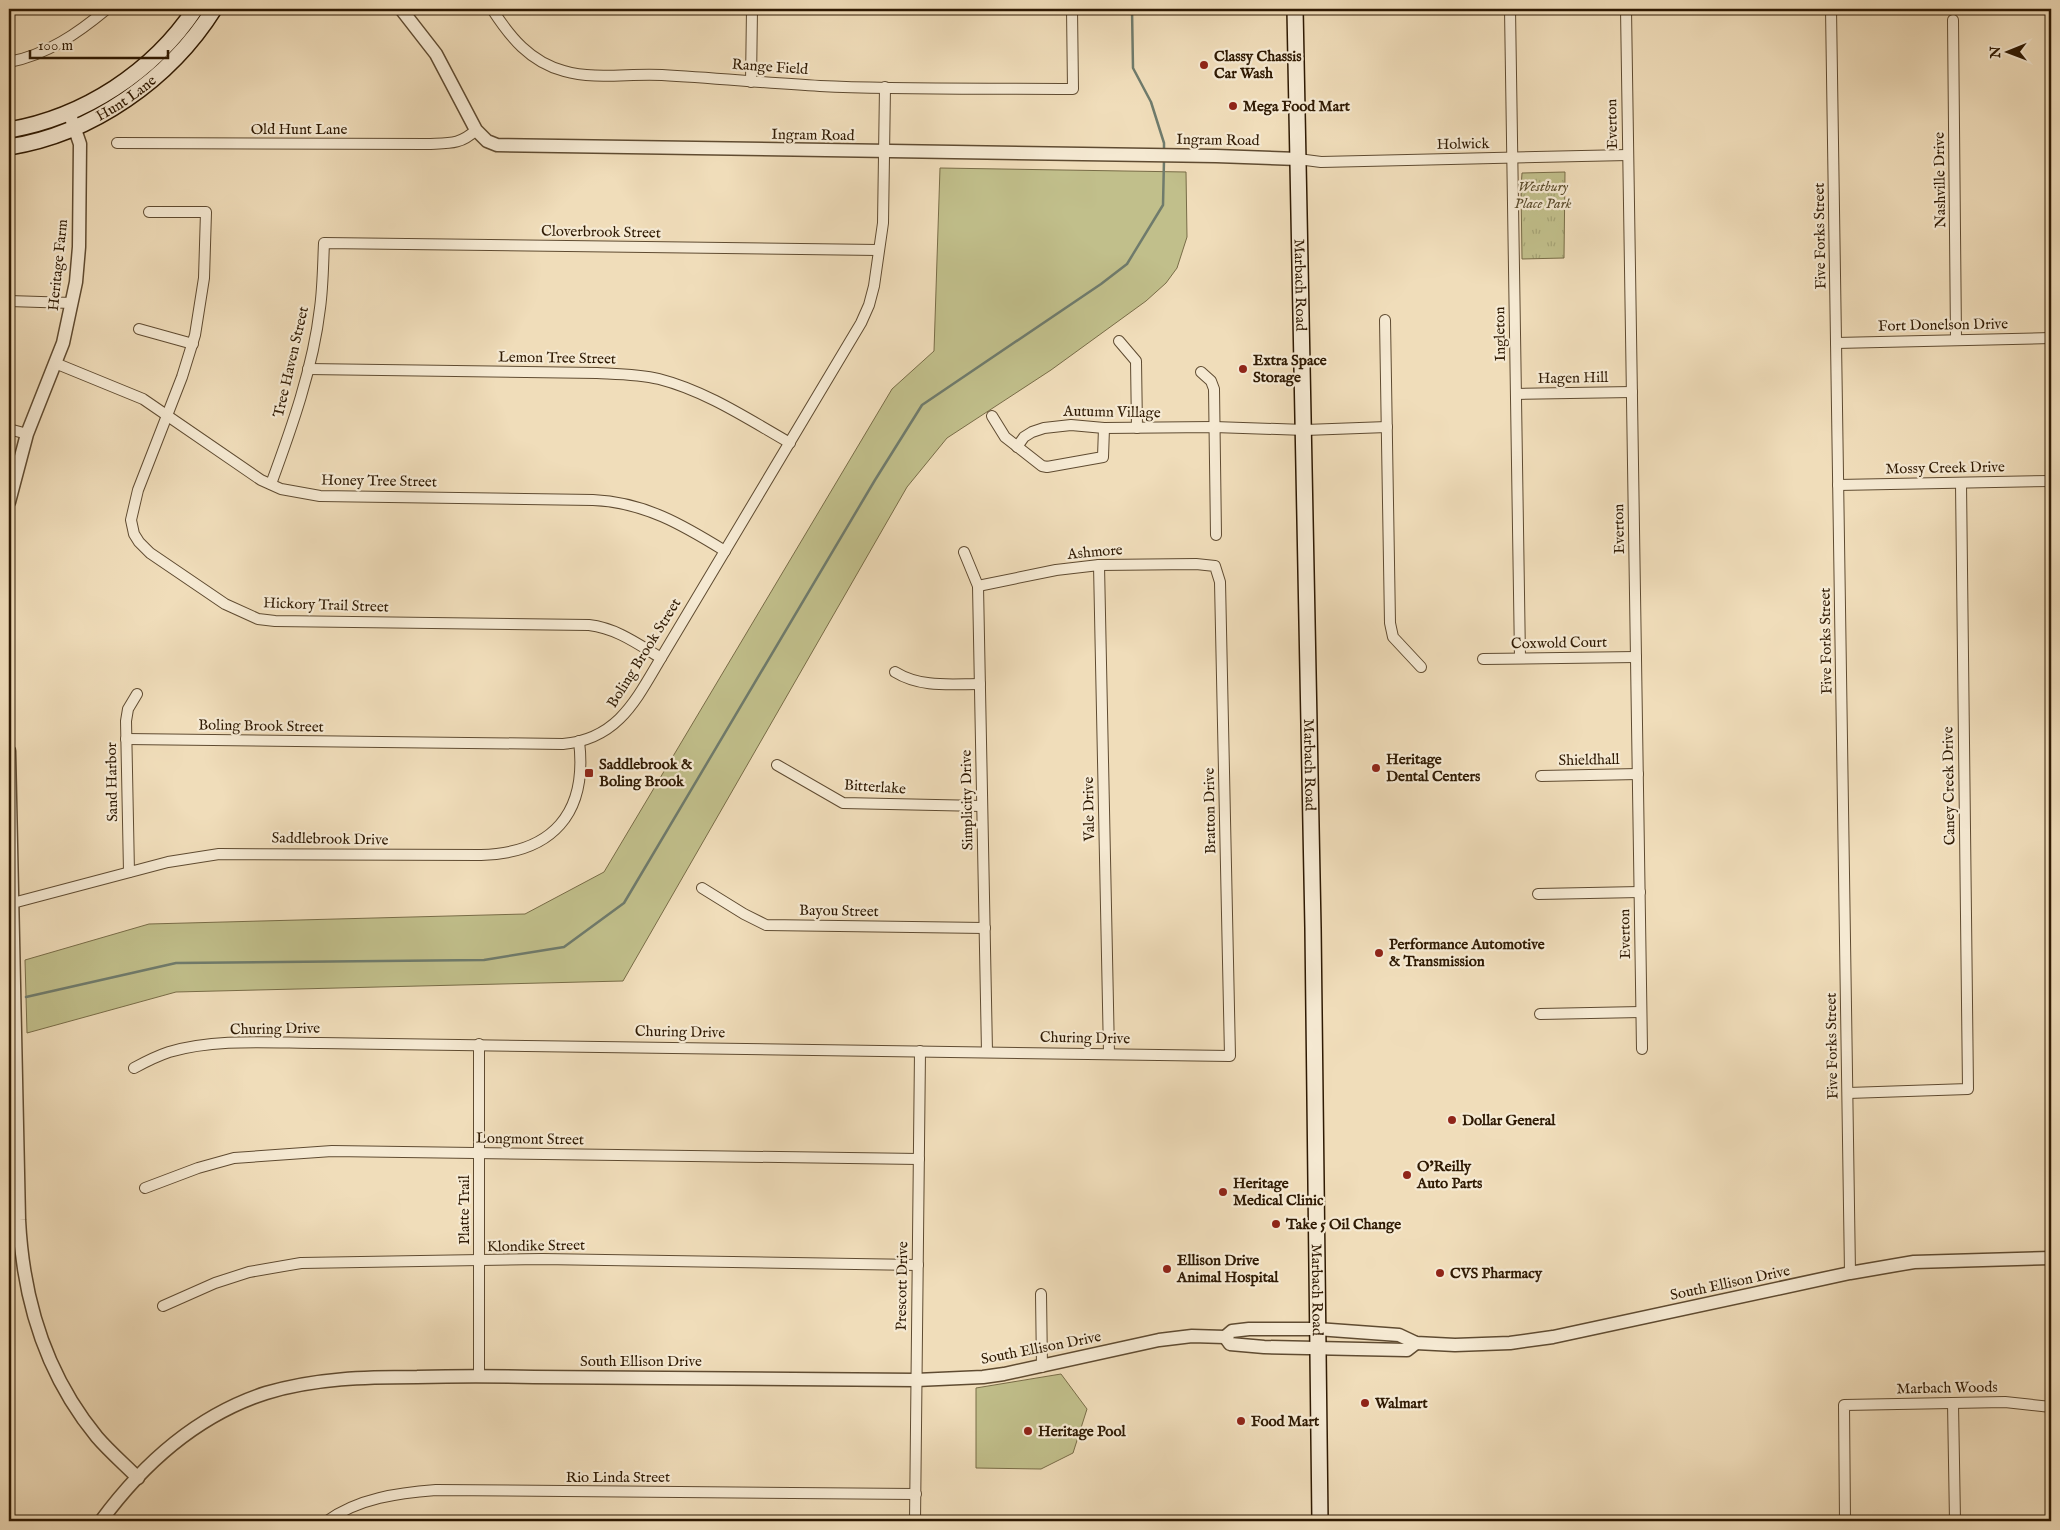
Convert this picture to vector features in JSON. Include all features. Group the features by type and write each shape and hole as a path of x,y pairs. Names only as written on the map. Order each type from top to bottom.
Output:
{"main road":[{"name":"Hunt Lane","path":"9,147 37,140 72,119 109,92 138,70 173,38 195,9"},
{"name":"Hunt Lane","path":"9,130 34,124 72,119 121,103 150,82 184,50 214,9"},
{"name":"Marbach Road","path":"1295,9 1305,430 1320,1521"}],"street":[{"path":"9,62 50,49 88,25 107,9"},
{"name":"Ingram Road","path":"401,9 436,54 476,130 487,140 506,146 1176,155 1298,159"},
{"name":"Range Field","path":"492,9 509,34 527,52 546,65 564,72 585,75 659,74 822,86 1074,88 1072,9"},
{"path":"751,82 752,9"},
{"name":"Ingleton","path":"1510,9 1520,658"},
{"name":"Everton","path":"1626,9 1642,1049"},
{"name":"Five Forks Street","path":"1831,9 1850,1273"},
{"name":"Nashville Drive","path":"1954,20 1956,339"},
{"name":"Boling Brook Street","path":"126,739 563,744 579,741 606,730 624,715 661,658 790,444 867,310 874,286 883,223 884,87"},
{"name":"Heritage Farm","path":"9,502 27,434 63,343 72,303 79,247 80,144 72,119"},
{"name":"Old Hunt Lane","path":"116,143 455,143 466,140 476,130"},
{"name":"Holwick","path":"1298,159 1321,162 1628,155"},
{"name":"Hickory Trail Street","path":"149,212 206,212 204,278 193,344 132,510 131,520 134,534 150,553 225,604 258,619 275,621 598,626 617,632 661,658"},
{"name":"Cloverbrook Street","path":"324,243 878,250"},
{"name":"Tree Haven Street","path":"271,484 288,440 308,370 320,309 324,243"},
{"path":"9,301 72,303"},
{"path":"1385,320 1390,623 1393,637 1421,667"},
{"path":"139,329 193,344"},
{"name":"Fort Donelson Drive","path":"1836,343 2051,338"},
{"path":"1119,341 1136,361 1137,428"},
{"name":"Honey Tree Street","path":"55,363 144,399 252,474 271,484 298,493 320,496 618,502 644,508 666,517 725,551"},
{"name":"Lemon Tree Street","path":"308,370 628,374 658,379 716,401 790,444"},
{"path":"1201,372 1211,381 1214,389 1216,535"},
{"name":"Hagen Hill","path":"1516,394 1632,392"},
{"path":"992,416 1005,437 1042,466 1047,467 1103,457 1104,428"},
{"name":"Autumn Village","path":"1017,447 1024,437 1044,428 1071,425 1104,428 1214,427 1305,430 1387,427"},
{"path":"9,429 27,434"},
{"name":"Mossy Creek Drive","path":"1838,485 2051,481"},
{"name":"Caney Creek Drive","path":"1848,1093 1968,1090 1961,483"},
{"name":"Simplicity Drive","path":"964,552 978,586 987,1052"},
{"name":"Ashmore","path":"978,586 1056,570 1099,565 1196,564 1216,566"},
{"name":"Vale Drive","path":"1099,565 1109,1054"},
{"name":"Bratton Drive","path":"1216,566 1220,582 1230,1056"},
{"name":"Coxwold Court","path":"1483,659 1636,657"},
{"path":"895,672 907,680 923,683 980,684"},
{"name":"Sand Harbor","path":"129,872 126,739 128,709 137,694"},
{"name":"Saddlebrook Drive","path":"11,903 182,859 230,853 480,855 516,851 544,838 560,824 568,813 576,799 581,778 579,741"},
{"path":"9,751 19,1220 28,1298 50,1363 71,1400 98,1437 138,1478"},
{"name":"Bitterlake","path":"776,765 843,802 982,806"},
{"name":"Shieldhall","path":"1541,776 1638,774"},
{"name":"Bayou Street","path":"702,888 766,925 984,928"},
{"path":"1538,894 1640,892"},
{"path":"1540,1014 1641,1012"},
{"name":"Churing Drive","path":"134,1068 170,1052 194,1047 228,1044 479,1044 1230,1056"},
{"name":"Platte Trail","path":"479,1044 479,1376"},
{"name":"Prescott Drive","path":"915,1521 920,1051"},
{"name":"Longmont Street","path":"145,1188 198,1168 234,1158 332,1151 919,1159"},
{"name":"South Ellison Drive","path":"101,1521 138,1478 184,1436 226,1410 265,1394 321,1380 364,1377 479,1376 916,1380 983,1377 1042,1367 1159,1340 1192,1336 1225,1337 1232,1331 1263,1329 1318,1329 1399,1334 1416,1343 1455,1345 1510,1343 1553,1337 1850,1273 1914,1262 2051,1258"},
{"name":"Klondike Street","path":"163,1306 215,1283 273,1266 301,1263 542,1259 918,1265"},
{"path":"1041,1294 1042,1367"},
{"path":"1263,1329 1264,1347"},
{"name":"South Ellison Drive","path":"1225,1337 1230,1344 1264,1347 1407,1350 1416,1343"},
{"name":"Marbach Woods","path":"1846,1521 1844,1405 2005,1402 2051,1407"},
{"path":"1953,1403 1955,1521"},
{"name":"Rio Linda Street","path":"327,1521 353,1507 372,1500 411,1492 436,1490 916,1494"}],"green space":[{"path":"940,168 1186,172 1187,237 1177,268 1166,283 1146,301 1051,370 947,438 907,487 623,981 176,992 27,1033 25,960 149,924 525,914 604,872 892,389 934,351"},
{"name":"Westbury Place Park","path":"1565,172 1564,258 1522,259 1522,173"},
{"name":"Heritage Pool","path":"1061,1374 1087,1409 1073,1453 1041,1469 976,1468 976,1388"}],"waterway":[{"path":"1132,9 1133,68 1151,102 1164,143 1164,152"},
{"path":"26,997 176,963 484,960 564,947 624,903 875,480 922,405 1101,284 1127,264 1163,205 1164,160"}],"place":[{"name":"Classy Chassis Car Wash","path":"1204,65"},
{"name":"Mega Food Mart","path":"1233,106"},
{"name":"Extra Space Storage","path":"1243,369"},
{"name":"Heritage Dental Centers","path":"1376,768"},
{"name":"Saddlebrook & Boling Brook","path":"589,773"},
{"name":"Performance Automotive & Transmission","path":"1379,953"},
{"name":"Dollar General","path":"1452,1120"},
{"name":"O'Reilly Auto Parts","path":"1407,1175"},
{"name":"Heritage Medical Clinic","path":"1223,1192"},
{"name":"Take 5 Oil Change","path":"1276,1224"},
{"name":"Ellison Drive Animal Hospital","path":"1167,1269"},
{"name":"CVS Pharmacy","path":"1440,1273"},
{"name":"Walmart","path":"1365,1403"},
{"name":"Food Mart","path":"1241,1421"},
{"name":"Heritage Pool","path":"1028,1431"}]}
